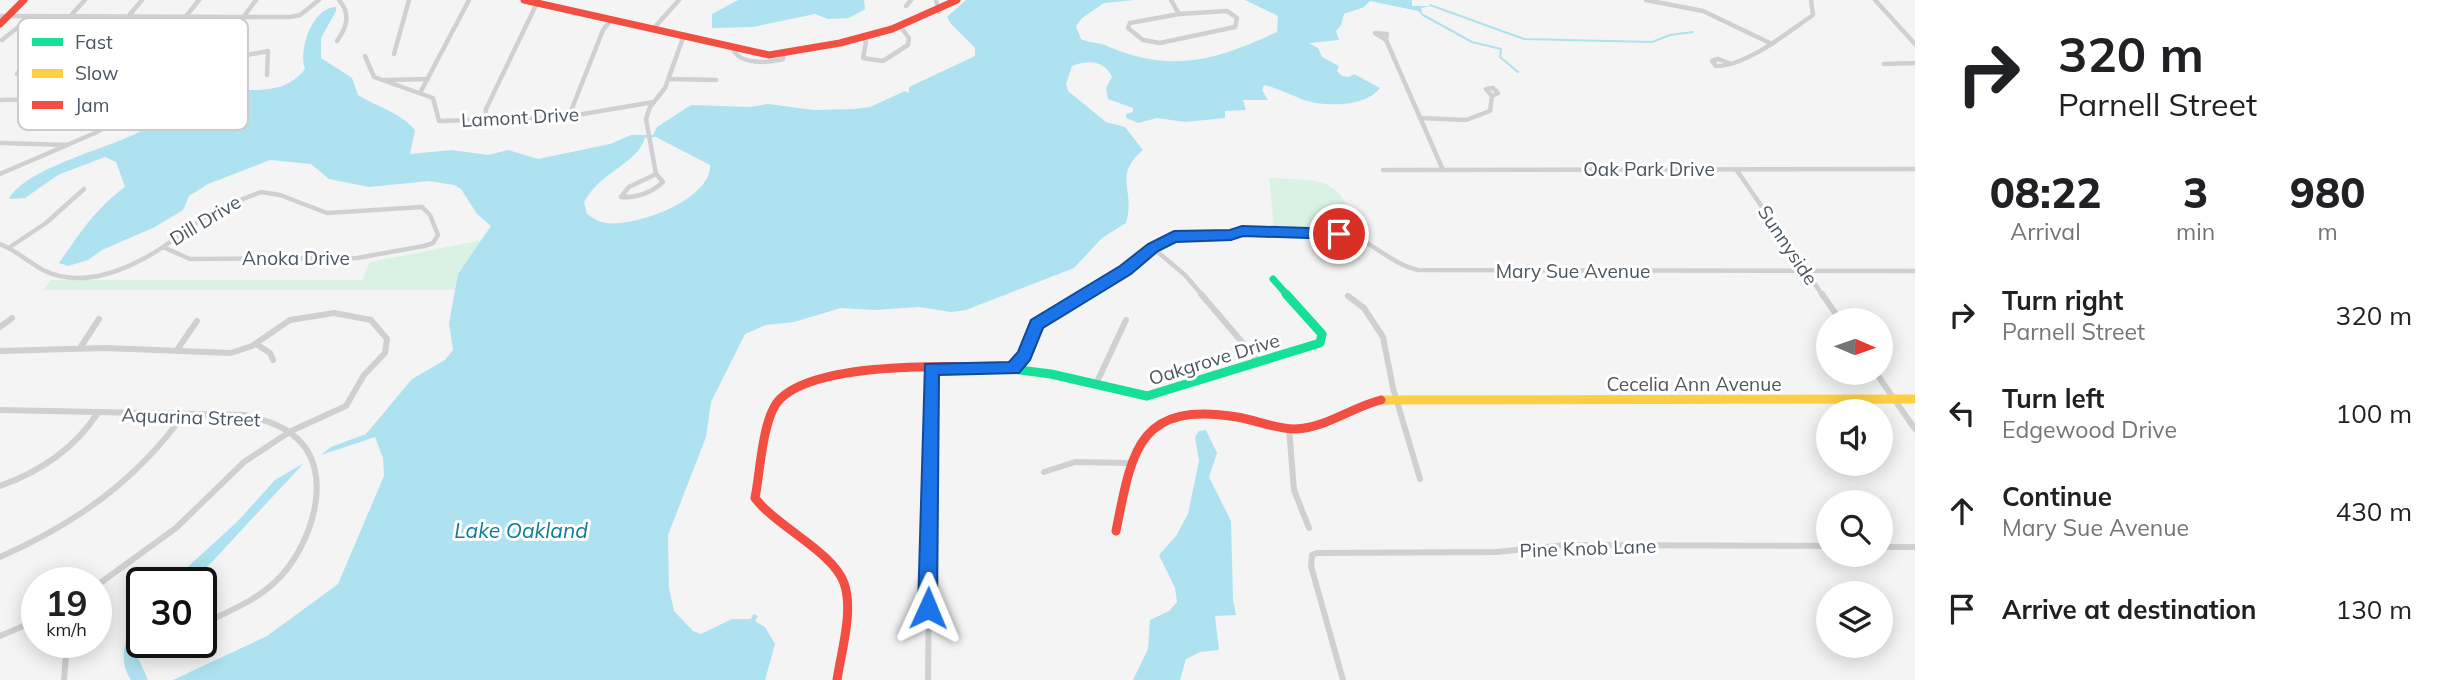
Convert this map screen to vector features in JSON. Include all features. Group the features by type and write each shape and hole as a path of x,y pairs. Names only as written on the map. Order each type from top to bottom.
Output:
{"street":[{"path":"0,24 4,16 23,0"},
{"path":"70,16 85,0"},
{"path":"128,17 142,0"},
{"path":"186,17 199,0"},
{"path":"243,17 256,0"},
{"path":"4,16 295,16 319,0"},
{"path":"337,41 348,20 345,6 339,0"},
{"path":"394,54 409,0"},
{"path":"365,56 370,74 382,81 420,93 469,0"},
{"path":"524,0 651,31 762,54 784,53 900,26 939,12 957,0"},
{"path":"651,31 679,0"},
{"path":"906,6 911,0"},
{"path":"936,0 939,12"},
{"path":"1171,0 1179,14"},
{"path":"1646,0 1703,11 1772,44"},
{"path":"1729,64 1772,44 1813,15 1811,0"},
{"path":"1875,0 1915,44"},
{"path":"485,118 486,108 511,51 537,4"},
{"path":"1227,11 1235,15 1238,21 1231,29 1164,45 1142,39 1128,28 1130,23 1179,14 1227,11"},
{"path":"569,116 603,30 610,21"},
{"path":"863,35 866,42 863,58 883,61 908,45 909,38 900,26"},
{"path":"2,40 18,27"},
{"path":"656,174 629,187 621,197 629,198 658,187 663,182 656,174 646,119 669,79 683,38"},
{"path":"1386,40 1443,170"},
{"path":"248,55 268,51 267,75"},
{"path":"1884,64 1915,63"},
{"path":"382,81 428,79"},
{"path":"669,79 716,80"},
{"name":"Lamont Drive","path":"420,93 436,103 436,118 439,121 569,116 654,102"},
{"path":"1420,118 1459,120 1480,117 1490,111 1492,96"},
{"path":"0,100 18,100"},
{"path":"0,174 96,130"},
{"path":"0,143 67,145"},
{"name":"Sunnyside","path":"1736,169 1832,308"},
{"name":"Oak Park Drive","path":"1383,170 1915,169"},
{"path":"10,247 46,223 84,189"},
{"name":"Dill Drive","path":"0,244 10,247 50,274 82,276 118,272 232,201 262,192 279,194 309,208 343,214 422,207 438,229 433,243"},
{"name":"Mary Sue Avenue","path":"1013,368 1025,356 1036,324 1174,237 1231,235 1242,231 1346,235 1370,243 1403,268 1418,270 1915,271"},
{"name":"Anoka Drive","path":"160,246 190,259 331,259 374,257 433,243"},
{"path":"1153,248 1173,265 1259,362"},
{"name":"Oakgrove Drive","path":"837,680 845,616 844,583 824,559 764,513 755,498 774,408 779,398 813,380 853,373 988,368 1013,368 1148,396 1311,347 1322,339 1316,326 1273,279"},
{"path":"1348,296 1378,326 1386,346 1396,399 1420,478"},
{"path":"0,351 80,348 231,353 256,344 290,320 334,313 371,320 387,338 385,354 365,375 346,406 291,431 244,462 176,528 112,574"},
{"path":"0,327 12,318"},
{"path":"80,348 99,319"},
{"path":"1096,384 1126,320"},
{"path":"177,350 197,321"},
{"path":"256,344 270,353 273,360"},
{"path":"928,680 931,369"},
{"path":"1885,385 1915,429"},
{"name":"Cecelia Ann Avenue","path":"1116,531 1129,463 1136,443 1149,430 1172,415 1185,412 1218,414 1289,428 1324,425 1357,405 1396,399 1915,399"},
{"name":"Aquarina Street","path":"0,410 97,415 262,417 291,431 310,453 317,471 317,490 298,553 273,584 217,616"},
{"path":"0,556 46,536 115,490 153,456 184,414"},
{"path":"0,486 53,458 80,436 97,415"},
{"path":"1289,428 1294,490 1309,528"},
{"path":"1044,472 1058,464 1098,460 1129,463"},
{"name":"Pine Knob Lane","path":"1343,680 1310,561 1312,555 1323,552 1496,552 1565,545 1816,546"},
{"path":"1893,547 1915,547"},
{"path":"0,636 21,627"},
{"path":"64,680 66,658"}],"green space":[{"path":"1269,178 1317,181 1327,185 1344,200 1357,232 1280,231 1274,227"},
{"path":"483,240 459,272 455,290 43,290 51,280 362,280 370,262"}],"water":[{"path":"738,0 864,0 865,9 849,18 828,19 815,14 753,27 712,28 712,14"},
{"name":"Lake Oakland","path":"966,0 1135,0 1104,3 1082,18 1076,26 1081,39 1131,55 1174,61 1214,56 1277,32 1278,16 1245,0 1412,0 1412,6 1431,6 1421,8 1423,16 1418,11 1370,1 1364,7 1344,14 1336,31 1339,40 1309,43 1318,48 1322,57 1339,66 1337,71 1342,76 1349,77 1354,74 1380,88 1364,99 1343,104 1310,102 1264,85 1262,90 1268,100 1243,100 1246,110 1225,111 1225,118 1185,122 1157,118 1138,123 1126,118 1126,114 1133,112 1133,108 1108,99 1106,88 1112,77 1109,71 1100,64 1089,62 1072,66 1066,84 1068,91 1106,122 1125,127 1143,150 1134,159 1127,176 1129,201 1126,223 1102,238 1074,268 966,310 951,312 919,307 874,310 841,308 794,322 766,325 745,334 711,402 706,437 668,535 669,588 674,611 693,631 701,634 732,619 751,619 753,614 758,616 755,621 765,627 775,644 765,680 173,680 267,636 338,584 384,476 383,458 375,437 321,455 331,447 366,434 412,379 445,360 453,350 449,323 458,274 491,226 477,214 461,189 454,185 429,181 369,187 329,179 311,164 270,160 208,184 189,196 183,210 155,227 102,250 88,260 68,266 59,263 96,213 125,187 116,162 105,157 58,175 25,198 9,199 18,188 50,168 142,130 248,130 248,90 282,86 298,77 305,69 305,41 309,31 320,14 336,7 321,38 321,58 352,78 358,95 395,114 415,130 410,154 452,150 488,155 508,150 538,159 610,144 631,135 653,135 657,127 691,105 750,107 768,104 814,110 870,107 905,91 909,93 909,87 975,56 975,48 947,17","holes":["656,137 710,165 707,177 699,189 686,199 653,215 620,223 607,223 587,214 584,202 591,191 634,155 645,138"]},
{"path":"1206,430 1217,453 1209,477 1231,521 1233,600 1236,615 1215,616 1219,650 1200,652 1186,659 1180,680 1133,680 1148,649 1150,620 1169,611 1177,602 1175,588 1159,555 1176,536 1188,514 1199,461 1195,437 1199,431"},
{"path":"304,463 210,564 206,567 188,567 237,522 275,480"},
{"path":"126,641 126,658 138,658 148,680 131,680 124,664"}],"waterway":[{"path":"1430,5 1524,39 1652,42 1670,35 1693,32"},
{"path":"1423,15 1472,42 1501,49 1500,57 1518,72"}],"traffic: fast":[{"path":"997,367 1051,374 1147,396 1320,343 1322,334 1273,279"}],"traffic: slow":[{"path":"1381,400 1915,399"}],"traffic: jam":[{"path":"0,24 24,0"},
{"path":"524,0 769,55 840,43 892,29 916,21 957,0"},
{"path":"837,680 846,616 844,583 828,562 775,521 755,498 766,435 776,404 791,391 815,381 845,374 913,367 997,367"},
{"path":"1116,531 1127,477 1135,454 1145,436 1159,423 1178,415 1204,413 1237,417 1280,428 1306,428 1381,400"}],"route":[{"path":"928,608 931,369 1013,368 1025,356 1036,324 1174,237 1231,235 1242,231 1258,234 1339,234"}]}
